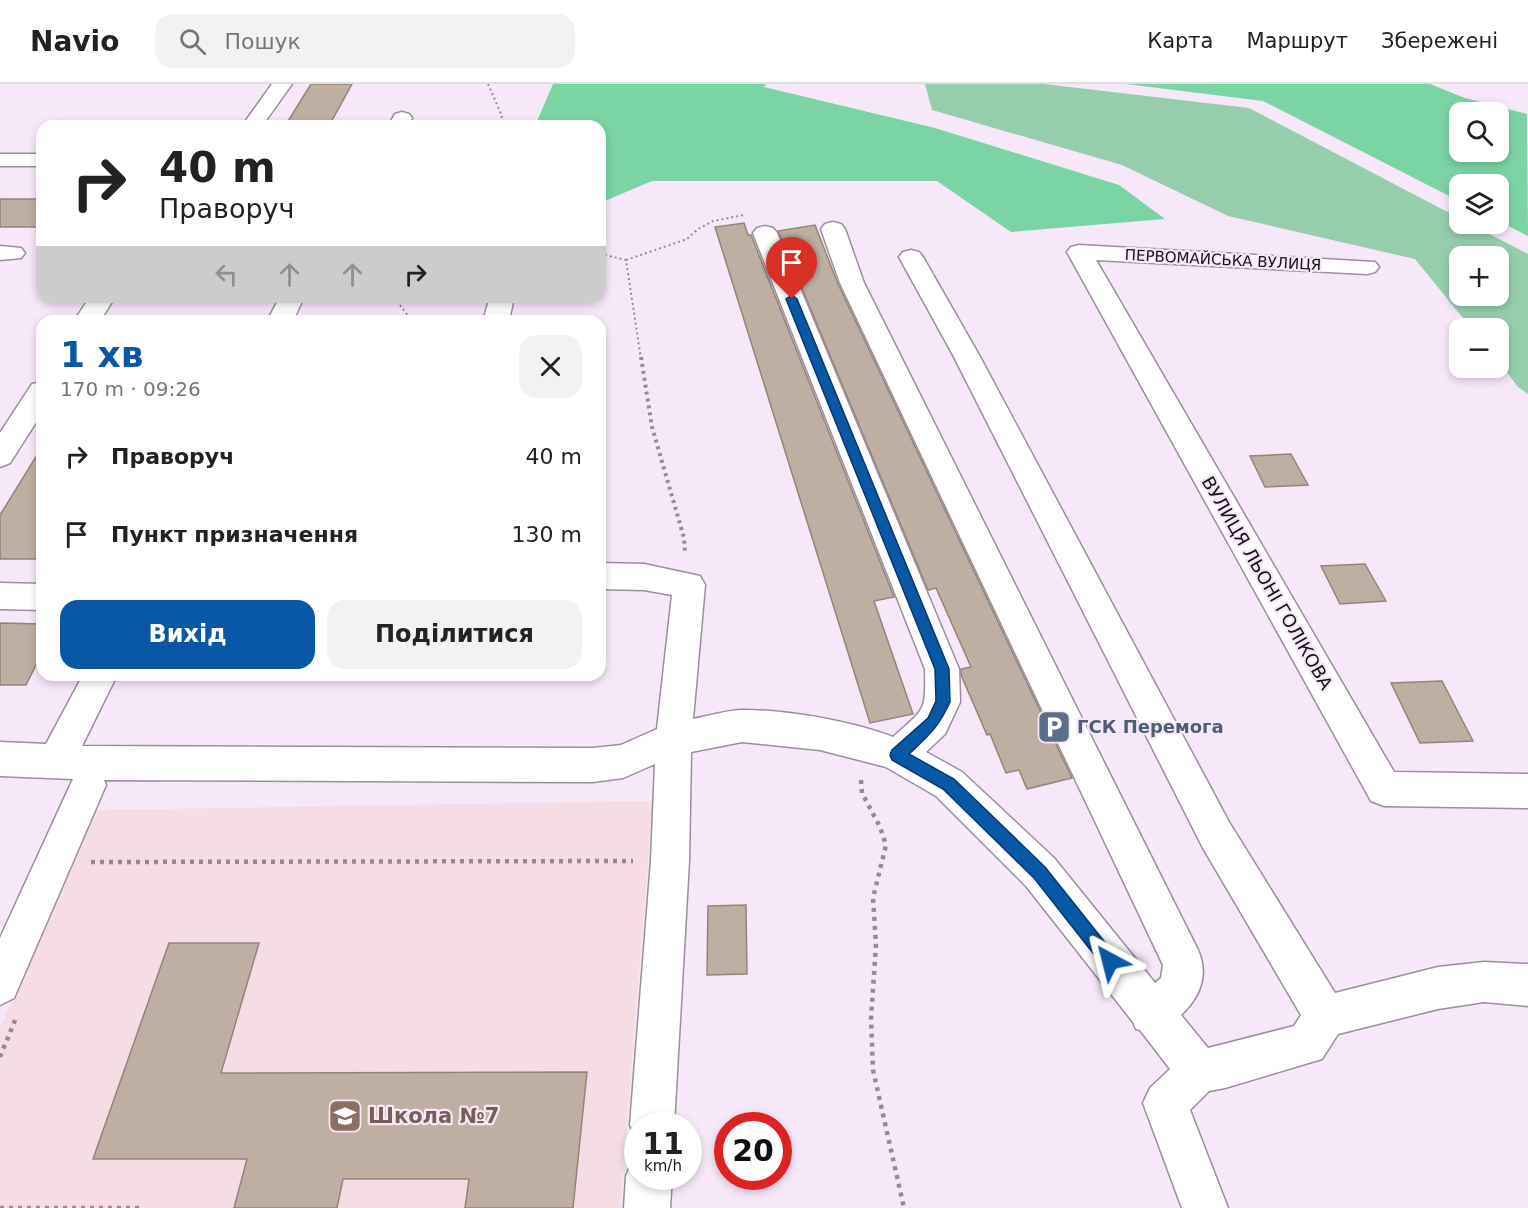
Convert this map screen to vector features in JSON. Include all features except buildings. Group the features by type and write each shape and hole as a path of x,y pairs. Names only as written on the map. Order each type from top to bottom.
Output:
{"street":[{"path":"256,120 282,84"},
{"path":"0,160 36,160"},
{"path":"833,229 852,283 1184,964 1179,989 1151,1014"},
{"path":"765,233 942,669 943,702 933,723 884,750"},
{"name":"ПЕРВОМАЙСЬКА ВУЛИЦЯ","path":"1079,252 1368,267"},
{"name":"ВУЛИЦЯ ЛЬОНІ ГОЛІКОВА","path":"1079,252 1384,789 1528,791"},
{"path":"910,257 966,355 1216,835 1325,1016"},
{"path":"0,456 36,400"},
{"path":"606,576 644,577 689,585 674,739 670,861 653,1112"},
{"path":"0,596 36,597"},
{"path":"55,762 97,681"},
{"path":"0,759 55,762 592,765 623,761 674,739 742,726 820,734 884,750 949,784 1040,872 1151,1014 1199,1071"},
{"path":"9,998 88,785"},
{"path":"1204,1208 1165,1103 1199,1071 1225,1067 1306,1044 1325,1016 1438,988 1484,982 1528,986"},
{"path":"647,1208 648,1190"}],"path":[{"path":"488,84 502,116 501,120"},
{"path":"606,255 626,260 646,255 687,238 714,221 733,216 756,215 765,233"},
{"path":"626,260 652,427 684,538 689,585"},
{"path":"884,750 861,776 862,793 880,827 886,845 873,898 876,944 871,1019 873,1070 904,1208"},
{"path":"82,862 670,861"},
{"path":"0,1057 9,998"},
{"path":"0,1208 144,1208"}],"shaded area":[{"path":"653,801 628,1112 624,1112 624,1159 620,1208 0,1208 0,1028 94,810"}],"green space":[{"path":"553,84 766,84 764,87 935,128 1119,185 1165,219 1011,232 937,181 652,181 606,200 606,120 538,120"},
{"path":"925,84 1044,84 1249,108 1449,213 1449,234 1489,234 1528,254 1528,394 1518,387 1509,375 1509,318 1463,318 1453,306 1509,306 1509,246 1449,246 1449,301 1415,259 1228,216 1122,165 932,110"},
{"path":"1126,84 1430,84 1480,102 1449,102 1449,162 1509,162 1509,109 1527,114 1528,236 1509,226 1509,174 1449,174 1449,196 1263,101"}],"place":[{"name":"ГСК Перемога","path":"1054,727"},
{"name":"Школа №7","path":"345,1116"}],"route":[{"path":"792,299 942,669 943,702 933,723 898,755 949,784 1040,872 1110,961"}]}
